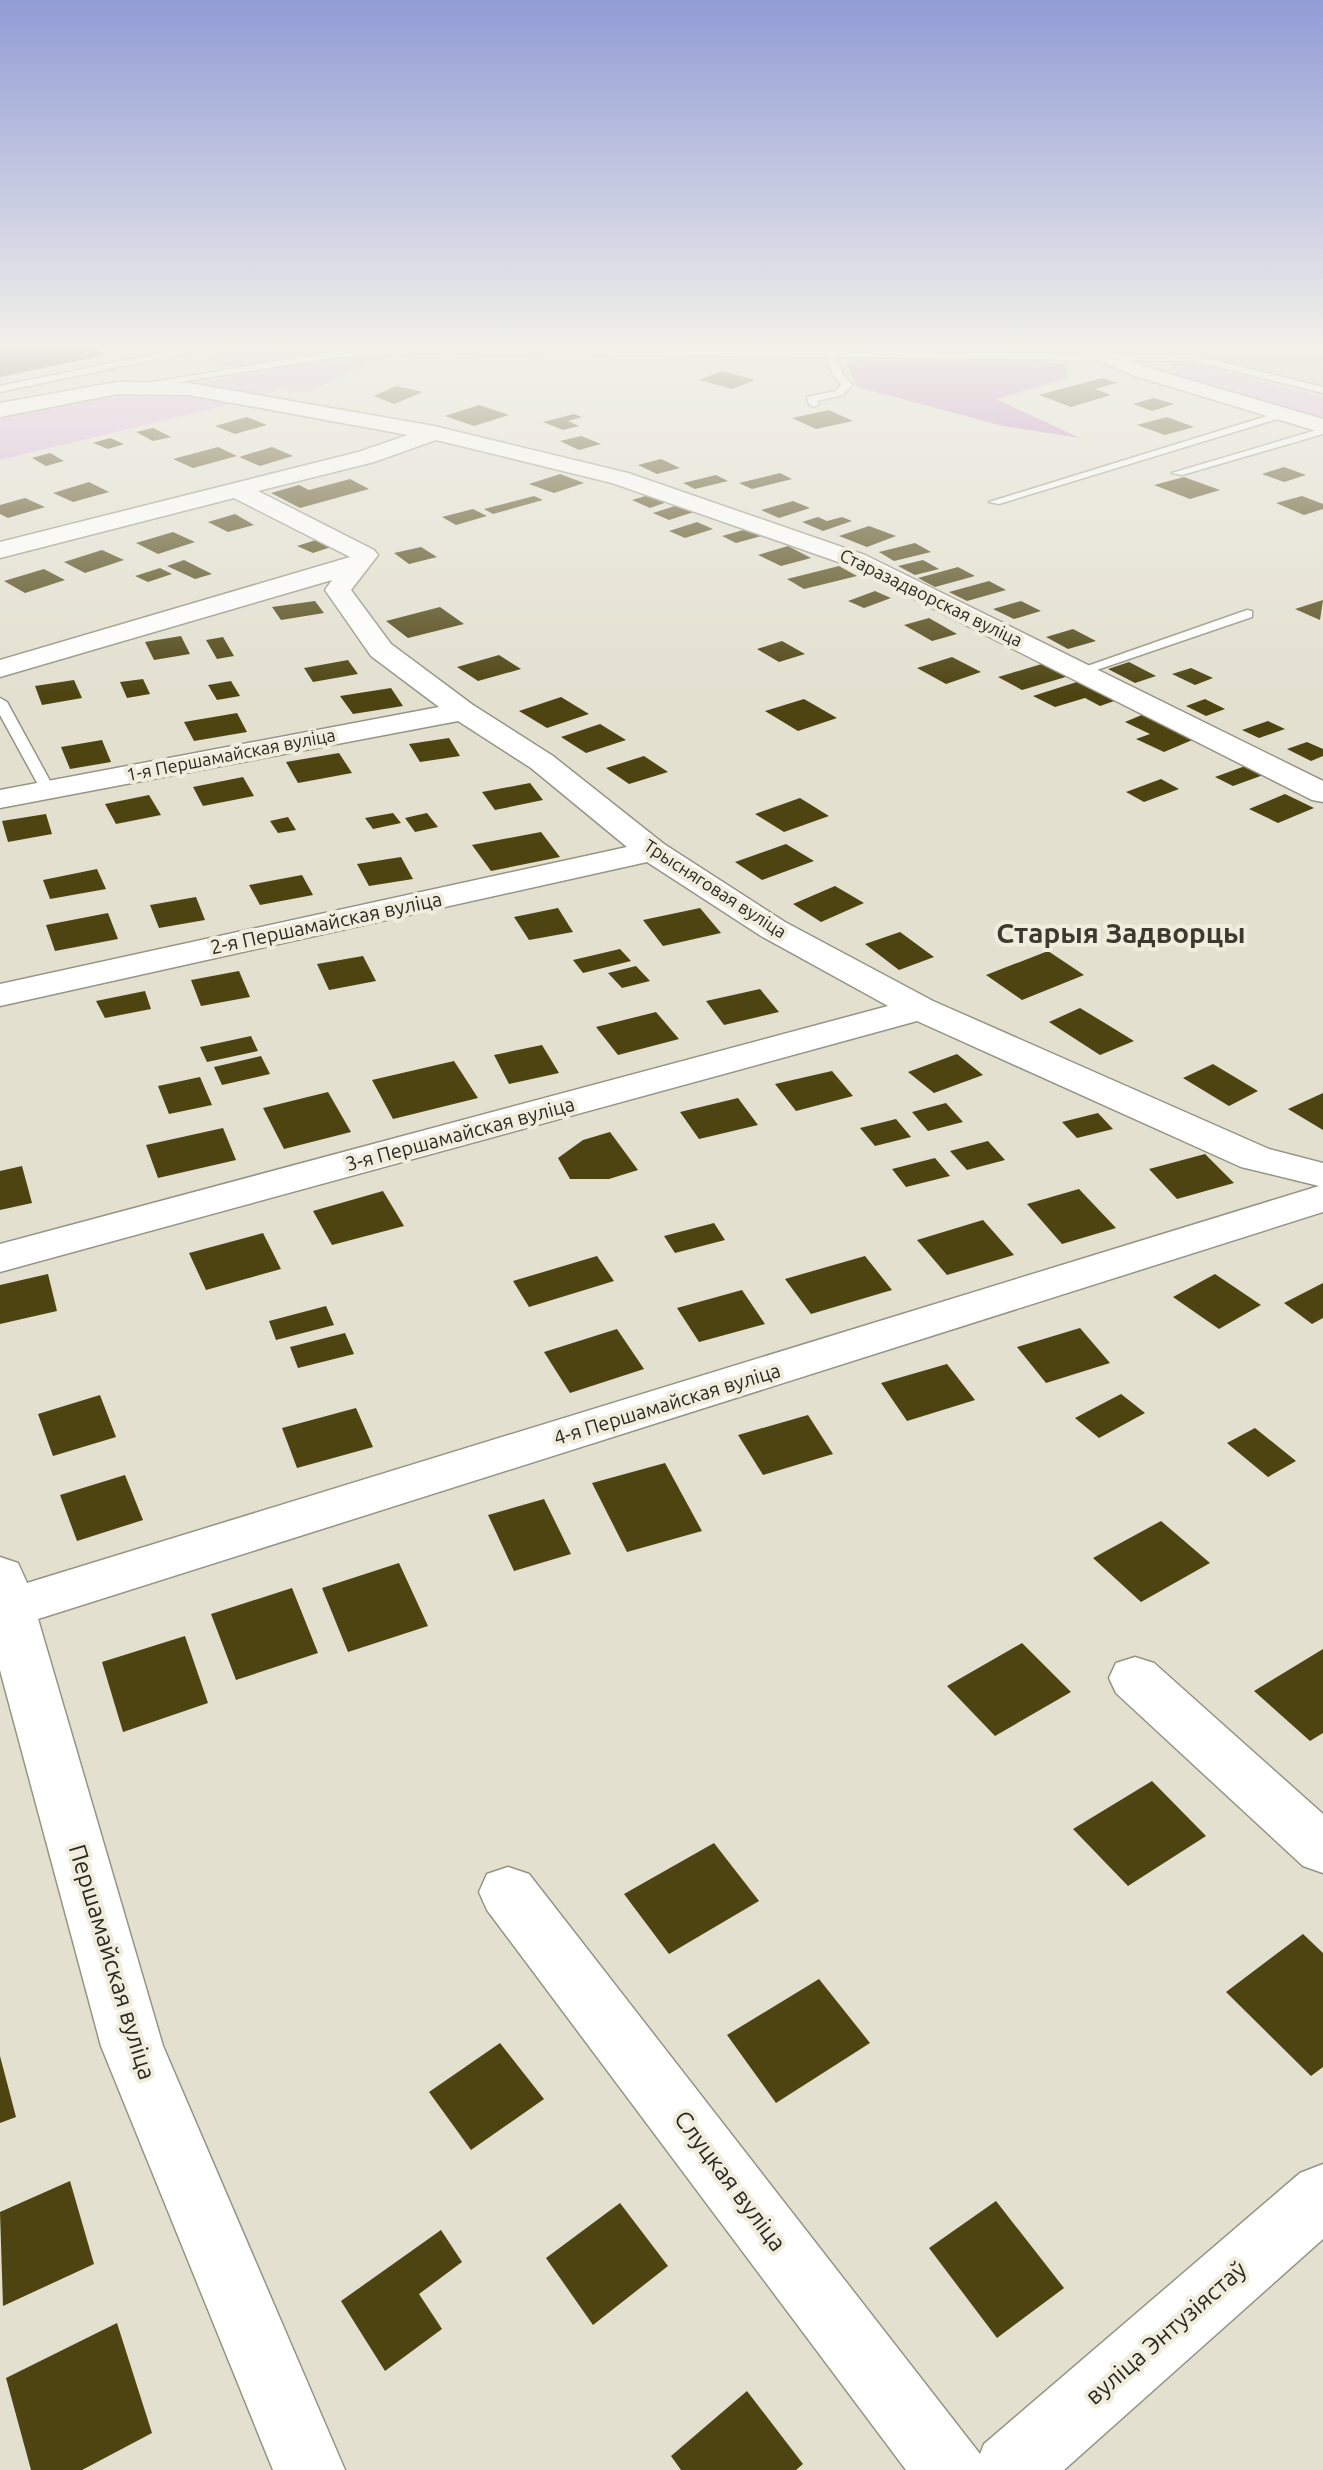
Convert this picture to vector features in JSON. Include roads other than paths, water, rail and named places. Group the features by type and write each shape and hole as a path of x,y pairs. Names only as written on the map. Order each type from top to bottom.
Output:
{"street":[{"path":"0,550 340,463"},
{"name":"Старазадворская вуліца","path":"559,463 620,478 837,552 1323,793"},
{"path":"0,669 362,563 365,555 235,489"},
{"name":"Трысняговая вуліца","path":"362,563 338,590 381,650 463,711 542,762 652,851 773,929 920,1009 1255,1158 1323,1175"},
{"name":"1-я Першамайская вуліца","path":"0,799 463,711"},
{"name":"2-я Першамайская вуліца","path":"0,995 652,851"},
{"name":"3-я Першамайская вуліца","path":"0,1258 920,1009"},
{"name":"4-я Першамайская вуліца","path":"5,1592 1323,1198"},
{"name":"Першамайская вуліца","path":"5,1592 132,2046 309,2470"},
{"path":"1135,1678 1323,1849"},
{"name":"Слуцкая вуліца","path":"508,1892 951,2470"},
{"name":"вуліца Энтузіястаў","path":"1010,2470 1323,2196"}],"lane":[{"path":"995,502 1122,463"},
{"path":"1178,473 1209,463"},
{"path":"1080,671 1247,614"},
{"path":"0,702 48,790"}],"district":[{"name":"Старыя Задворцы","path":"1121,933"}]}
